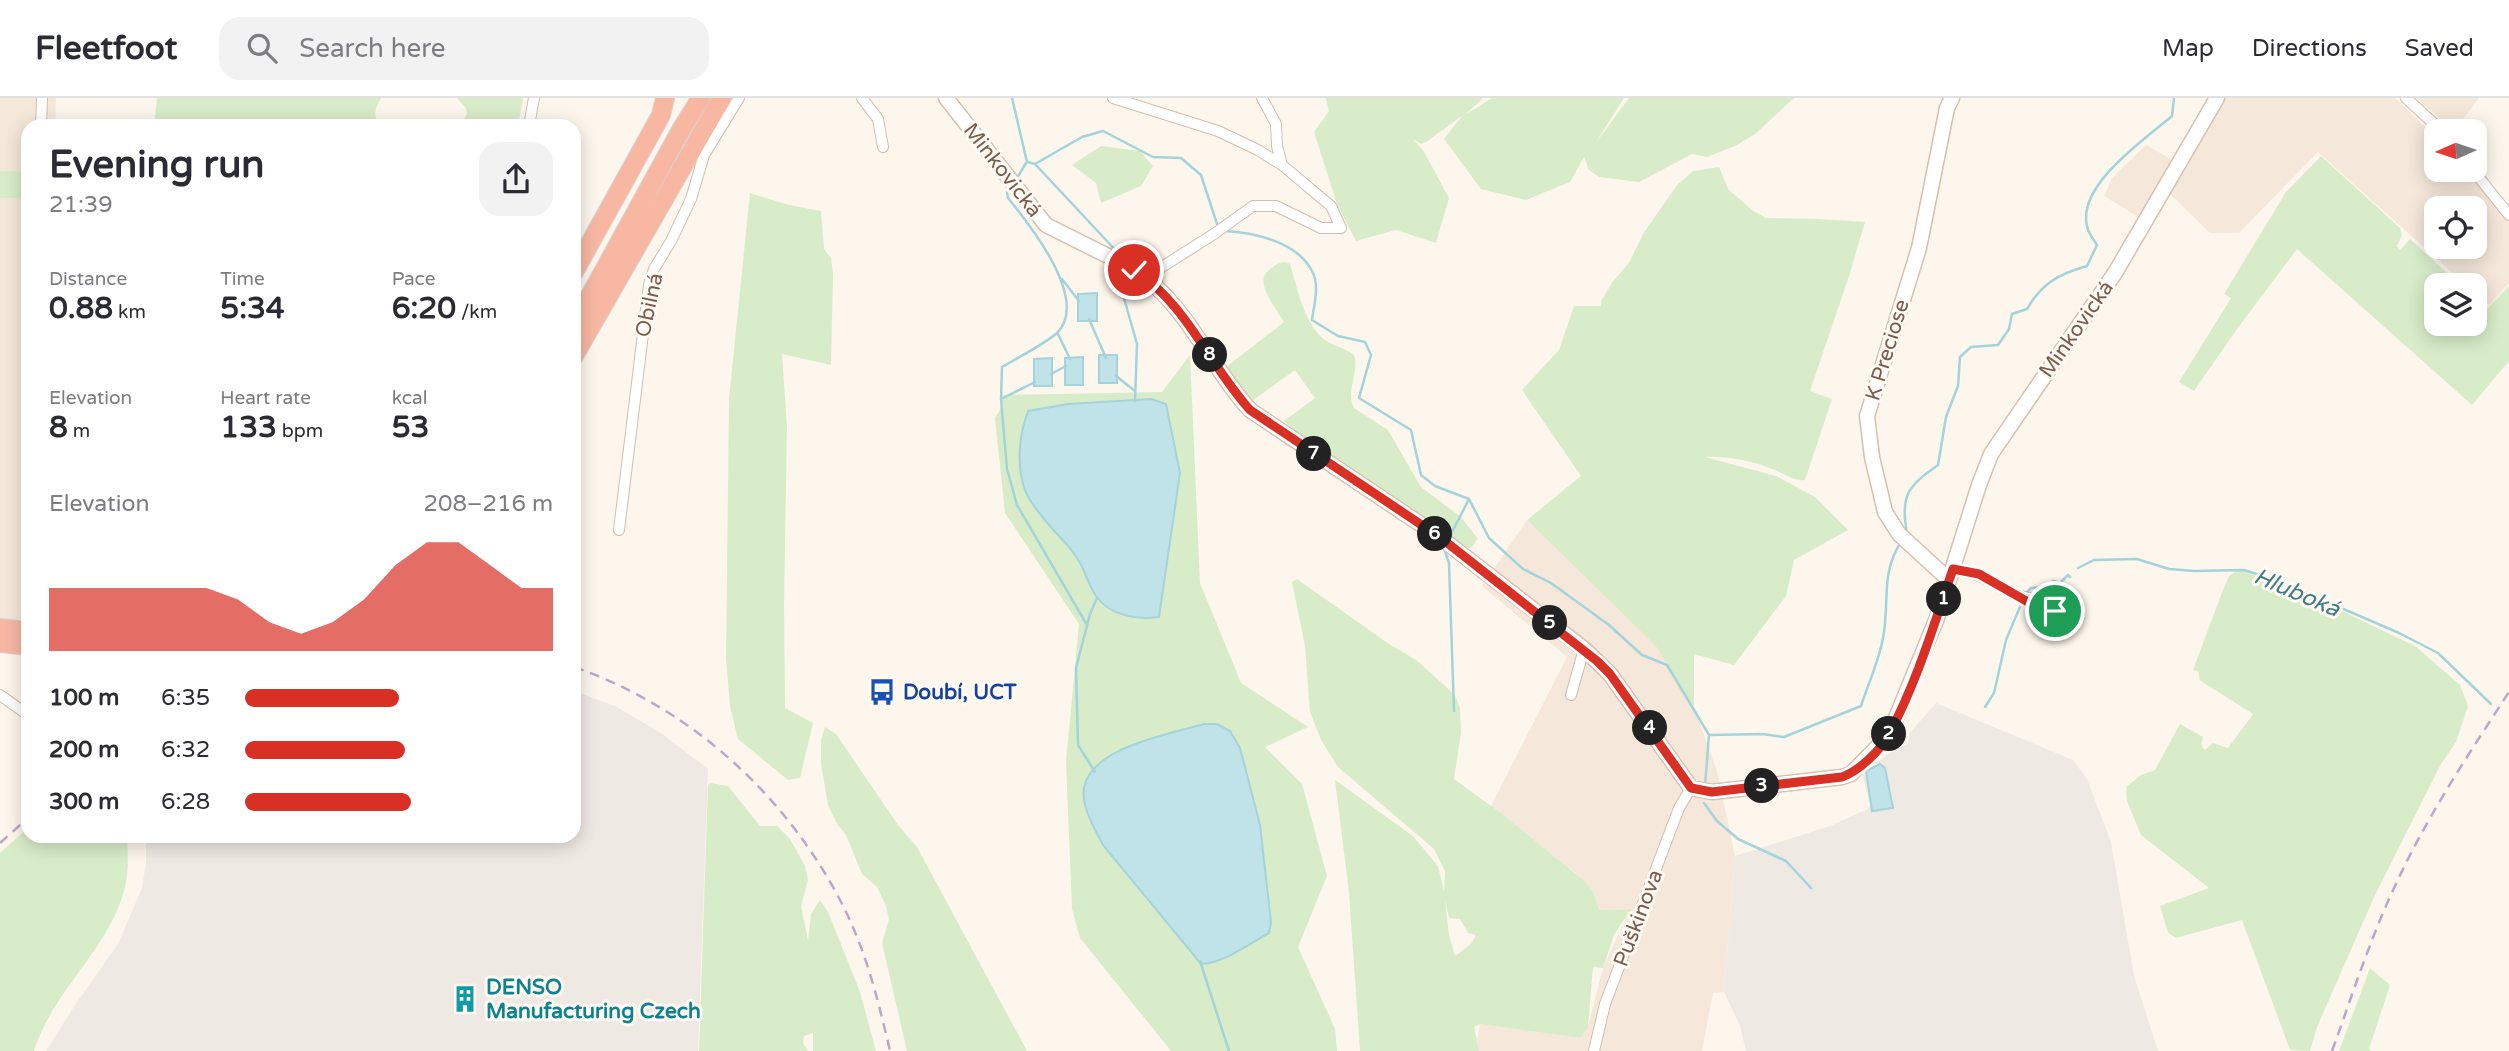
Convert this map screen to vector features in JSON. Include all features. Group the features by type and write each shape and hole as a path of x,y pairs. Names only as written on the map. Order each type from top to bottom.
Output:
{"highway":[{"path":"581,259 660,115 665,98"},
{"path":"581,312 701,98"},
{"path":"581,344 722,98"},
{"path":"0,628 21,630"},
{"path":"0,643 21,645"}],"street":[{"path":"41,119 42,98"},
{"path":"530,119 534,98"},
{"name":"Obilná","path":"619,530 649,285 654,269 691,199 704,155 739,98"},
{"path":"862,98 878,118 883,147"},
{"name":"Minkovická","path":"946,98 1046,225 1146,277 1184,316 1236,395 1250,410 1441,538 1584,649 1610,674 1691,788 1712,792 1852,774 1889,735 1937,618 1979,485 1997,444 2115,273 2217,98"},
{"path":"1113,98 1218,131 1282,165 1331,206 1341,228 1321,228 1276,206 1253,206 1146,277"},
{"path":"1262,98 1276,124 1277,146 1282,165"},
{"name":"K Preciose","path":"1951,574 1903,538 1885,512 1872,457 1867,416 1919,248 1947,108 1952,98"},
{"path":"2406,98 2429,119"},
{"path":"2483,182 2509,215"},
{"path":"1951,574 1979,574 2014,595"},
{"path":"1571,695 1584,649"},
{"path":"0,695 21,710"},
{"name":"Puškinova","path":"1594,1051 1605,1003 1679,808 1691,788"}],"shaded area":[{"path":"0,98 56,98 55,119 21,119 21,619 8,622 0,620"},
{"path":"2226,98 2395,98 2424,126 2424,182 2477,182 2509,223 2509,283 2489,305 2487,273 2453,273 2437,259 2487,259 2487,196 2424,196 2424,247 2318,152 2239,233 2210,233 2170,194"},
{"path":"2416,98 2479,98 2463,119 2440,119"},
{"path":"2146,145 2174,161 2140,218 2104,196 2112,178"},
{"path":"1527,520 1658,643 1694,707 1717,771 1735,856 1724,992 1713,993 1702,1051 1478,1051 1480,1024 1580,1038 1588,1026 1603,968 1630,909 1599,910 1593,891 1578,875 1491,806 1567,657 1482,586"},
{"path":"581,694 615,706 661,733 708,769 698,1051 46,1051 118,944 142,888 146,843 581,843"},
{"path":"1936,703 2073,760 2087,779 2111,842 2134,976 2158,1051 1746,1051 1740,1026 1724,992 1735,856 1830,826 1868,809 1870,804 1862,773 1897,748 1908,744 1910,733"}],"green space":[{"path":"157,98 381,98 377,105 376,119 155,119"},
{"path":"457,98 523,98 519,119 464,119 466,108"},
{"path":"1326,98 1483,98 1465,115 1492,98 1624,98 1595,144 1629,98 1794,98 1755,134 1737,145 1707,157 1692,154 1639,182 1599,177 1589,170 1584,157 1570,182 1526,200 1481,189 1444,139 1463,115 1426,142 1421,144 1413,139 1423,150 1449,198 1436,243 1396,230 1356,241 1337,204 1314,132 1329,111"},
{"path":"1101,146 1140,151 1153,166 1141,186 1101,203 1096,183 1072,165"},
{"path":"2321,156 2400,228 2402,235 2397,246 2400,250 2410,239 2424,252 2424,259 2432,259 2447,273 2424,273 2424,336 2487,336 2487,309 2509,286 2509,361 2472,405 2297,249 2194,391 2179,382 2231,298 2224,294 2286,192"},
{"path":"1719,167 1728,189 1752,210 1766,218 1865,222 1810,391 1832,399 1805,480 1745,461 1705,457 1776,476 1815,497 1848,530 1794,560 1786,596 1734,665 1694,654 1694,707 1656,646 1527,520 1581,476 1522,390 1559,350 1574,306 1601,306 1601,301 1612,283 1630,261 1643,234 1677,185 1693,171"},
{"path":"0,171 21,172 21,198 0,198"},
{"path":"750,193 821,211 824,249 831,258 833,274 831,365 782,354 787,427 785,708 813,723 800,778 788,780 738,739 730,706 726,659 729,399"},
{"path":"1285,262 1290,264 1301,302 1314,329 1324,339 1354,355 1351,395 1354,408 1388,430 1421,487 1461,517 1478,539 1470,549 1293,432 1284,421 1315,398 1295,370 1252,401 1225,368 1284,322 1263,281 1269,270"},
{"path":"1190,355 1200,583 1241,683 1308,727 1265,747 1302,784 1327,876 1298,947 1335,1029 1337,1051 1171,1051 1080,938 1072,909 1066,762 1079,624 1005,513 995,418 1001,408 1003,395 1162,392","holes":["1151,399 1097,598 1077,557 1025,492 1028,411 1068,404","1204,724 1217,724 1206,964 1201,964 1103,845 1089,818 1084,788 1090,774 1101,762 1116,753 1153,738"]},
{"path":"2239,569 2342,611 2415,646 2460,685 2468,706 2456,742 2441,764 2375,895 2317,1027 2310,1051 2290,1050 2242,920 2176,938 2168,933 2160,906 2209,888 2141,835 2127,801 2126,787 2141,775 2155,770 2180,724 2203,737 2201,745 2205,750 2213,743 2228,748 2253,714 2204,683 2200,680 2198,671 2193,670 2229,576"},
{"path":"1297,579 1416,660 1455,695 1460,708 1461,733 1454,779 1581,878 1593,891 1599,910 1631,909 1614,935 1603,968 1593,967 1588,1027 1580,1038 1480,1024 1474,1027 1479,1051 1360,1051 1349,893 1335,780 1413,836 1438,866 1444,892 1445,871 1434,849 1338,767 1321,740 1310,712 1305,646 1292,582","holes":["1445,900 1449,918 1460,919 1468,933 1476,935 1471,944 1455,956 1449,935"]},
{"path":"825,727 836,734 898,825 917,847 1027,1051 907,1051 882,943 889,919 886,906 877,887 862,874 846,835 828,805 821,764 821,740"},
{"path":"711,783 728,786 760,826 777,826 790,839 805,866 808,880 801,906 808,940 811,914 820,900 828,912 860,992 876,1051 813,1051 813,1033 804,1036 803,1043 808,1051 699,1051 708,785"},
{"path":"21,834 21,843 127,843 127,878 116,912 106,933 53,1009 34,1051 0,1051 0,853"},
{"path":"2370,968 2390,985 2369,1049 2371,1051 2339,1051"}],"water":[{"path":"1097,293 1097,321 1078,321 1078,294"},
{"path":"1099,355 1117,355 1117,383 1099,383"},
{"path":"1083,357 1083,385 1065,385 1065,358"},
{"path":"1052,358 1052,386 1034,386 1034,359"},
{"path":"1151,399 1166,404 1180,473 1159,617 1142,618 1116,612 1096,596 1074,554 1027,495 1020,470 1020,450 1028,411 1068,404"},
{"path":"1204,724 1217,724 1230,731 1240,748 1260,825 1271,922 1269,933 1227,957 1201,964 1103,845 1089,818 1084,788 1090,774 1116,752 1134,744"},
{"path":"1880,764 1885,768 1893,808 1872,811 1866,771"}],"waterway":[{"path":"1012,98 1027,162 1035,164 1082,137 1103,131 1153,157 1181,158 1201,175 1217,224"},
{"path":"1907,533 1905,510 1908,493 1938,465 1946,417 1958,386 1960,357 1971,347 1998,345 2009,329 2012,314 2027,309 2039,292 2052,281 2087,266 2097,245 2087,226 2087,210 2092,195 2116,164 2172,116 2174,98"},
{"path":"1017,178 1026,163"},
{"path":"1035,164 1120,255"},
{"path":"1007,192 1008,198 1052,262 1066,300 1066,318 1058,332 1002,367 1001,399 1007,469 1017,505 1087,625"},
{"path":"1226,231 1275,241 1305,261 1316,282 1312,320 1338,336 1365,342 1371,355 1359,398 1411,430 1421,475 1435,486 1469,499 1489,538 1523,569 1551,583 1609,625 1642,655 1667,665 1709,735 1763,734 1784,737 1861,706 1881,647 1890,565 1901,542"},
{"path":"1127,275 1122,291 1137,344 1135,401"},
{"path":"1062,279 1079,301"},
{"path":"1089,319 1106,358"},
{"path":"1058,334 1070,359"},
{"path":"1051,374 1066,366"},
{"path":"1116,376 1135,391"},
{"path":"1001,399 1035,382"},
{"path":"1451,534 1469,499"},
{"path":"1444,548 1449,563 1454,711"},
{"name":"Hluboká","path":"2078,568 2094,560 2137,559 2169,569 2244,570 2279,581 2399,633 2438,653 2491,704"},
{"name":"Hluboká","path":"2027,592 2031,588 2048,587 2053,581 2060,583 2068,575 2070,577"},
{"path":"1095,772 1078,745 1076,668 1090,614 1097,598"},
{"name":"Hluboká","path":"1985,707 1994,693 2006,640 2022,602"},
{"path":"1705,786 1709,735"},
{"path":"1704,803 1717,821 1738,839 1786,861 1811,888"},
{"path":"1200,961 1229,1051"}],"railway":[{"path":"581,670 656,705 694,730 729,758 762,790 791,824 840,900 857,936 881,1012 890,1051"},
{"path":"2332,1051 2377,926 2407,861 2448,787 2509,692"},
{"path":"0,843 21,824"}],"place":[{"name":"Doubí, UCT","path":"882,692"},
{"name":"DENSO Manufacturing Czech","path":"465,999"}],"route":[{"path":"1134,270 1146,277 1184,316 1236,395 1250,410 1441,538 1597,661 1610,674 1691,788 1696,791 1712,792 1852,774 1889,735 1937,618 1953,569 1979,574 2049,614 2055,611"}]}
